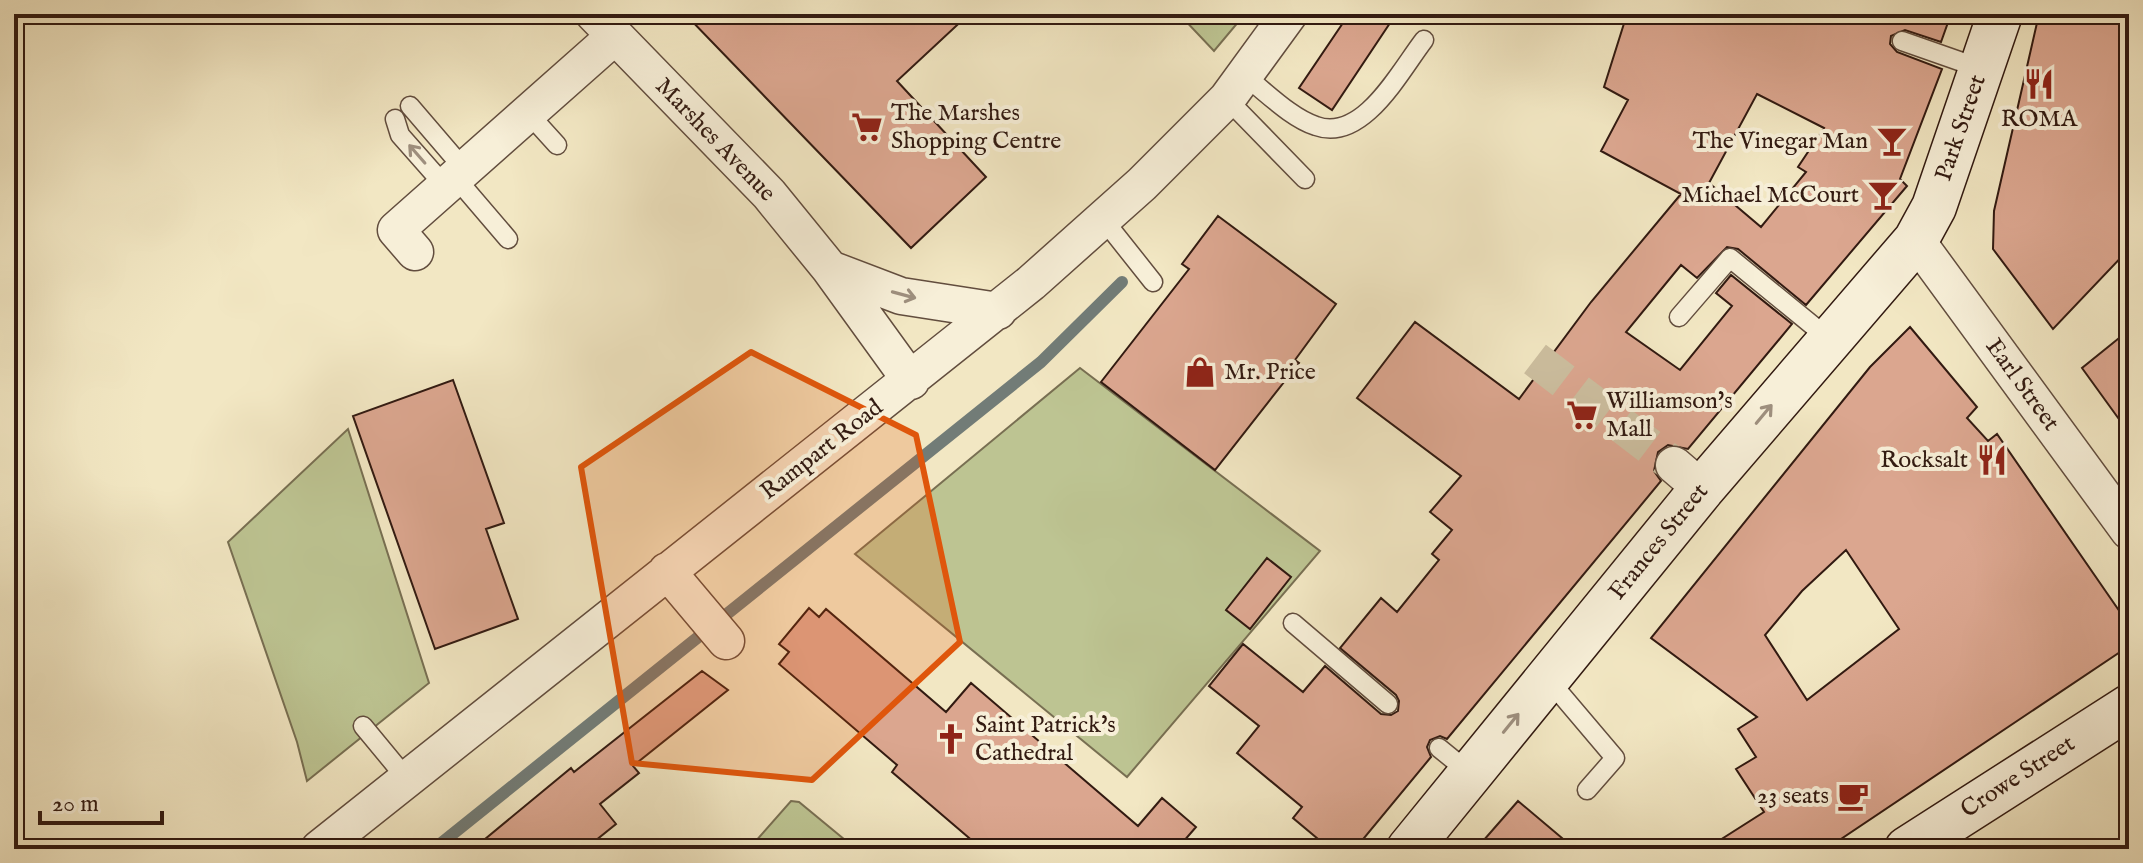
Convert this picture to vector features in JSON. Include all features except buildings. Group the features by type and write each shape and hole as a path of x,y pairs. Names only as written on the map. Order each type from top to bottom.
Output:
{"main road":[{"name":"Park Street","path":"1916,240 1934,207 2000,14"},
{"name":"Frances Street","path":"1409,849 1455,761 1547,678 1688,477 1828,338 1916,240"},
{"name":"Crowe Street","path":"1907,849 2129,707"}],"street":[{"name":"Rampart Road","path":"337,844 406,778 998,311 1103,219 1236,88 1289,14"},
{"path":"415,252 396,230 528,113 604,25"},
{"name":"Marshes Avenue","path":"604,25 769,194 830,269 911,381"},
{"name":"Earl Street","path":"1916,240 2129,531"},
{"path":"830,269 901,296 998,311"},
{"path":"667,571 726,641"}],"lane":[{"path":"1236,88 1313,126 1331,130 1350,125 1371,108 1424,40"},
{"path":"1902,41 1982,69"},
{"path":"1236,88 1305,179"},
{"path":"455,178 400,135 402,113 508,239"},
{"path":"528,113 557,145"},
{"path":"1103,219 1153,282"},
{"path":"1679,317 1730,258 1828,338"},
{"path":"1293,623 1388,704"},
{"path":"1547,678 1615,758 1587,790"},
{"path":"363,726 406,778"}],"highlighted area":[{"path":"751,352 916,435 960,642 812,780 632,763 581,467"}],"green space":[{"path":"1179,14 1245,14 1214,51"},
{"path":"1080,368 1320,551 1127,777 855,554"},
{"path":"348,429 429,683 307,781 297,742 228,542"},
{"path":"791,801 799,802 856,849 755,849 755,842"}],"waterway":[{"path":"434,849 1041,362 1122,282"}],"tunnel":[{"path":"1535,359 1674,465"}],"place":[{"name":"ROMA","path":"2039,84"},
{"name":"The Marshes Shopping Centre","path":"867,127"},
{"name":"The Vinegar Man","path":"1892,141"},
{"name":"Michael McCourt","path":"1883,195"},
{"name":"Mr. Price","path":"1200,372"},
{"name":"Williamson's Mall","path":"1582,415"},
{"name":"Rocksalt","path":"1992,460"},
{"name":"Saint Patrick's Cathedral","path":"951,739"},
{"name":"23 seats","path":"1853,796"}]}
